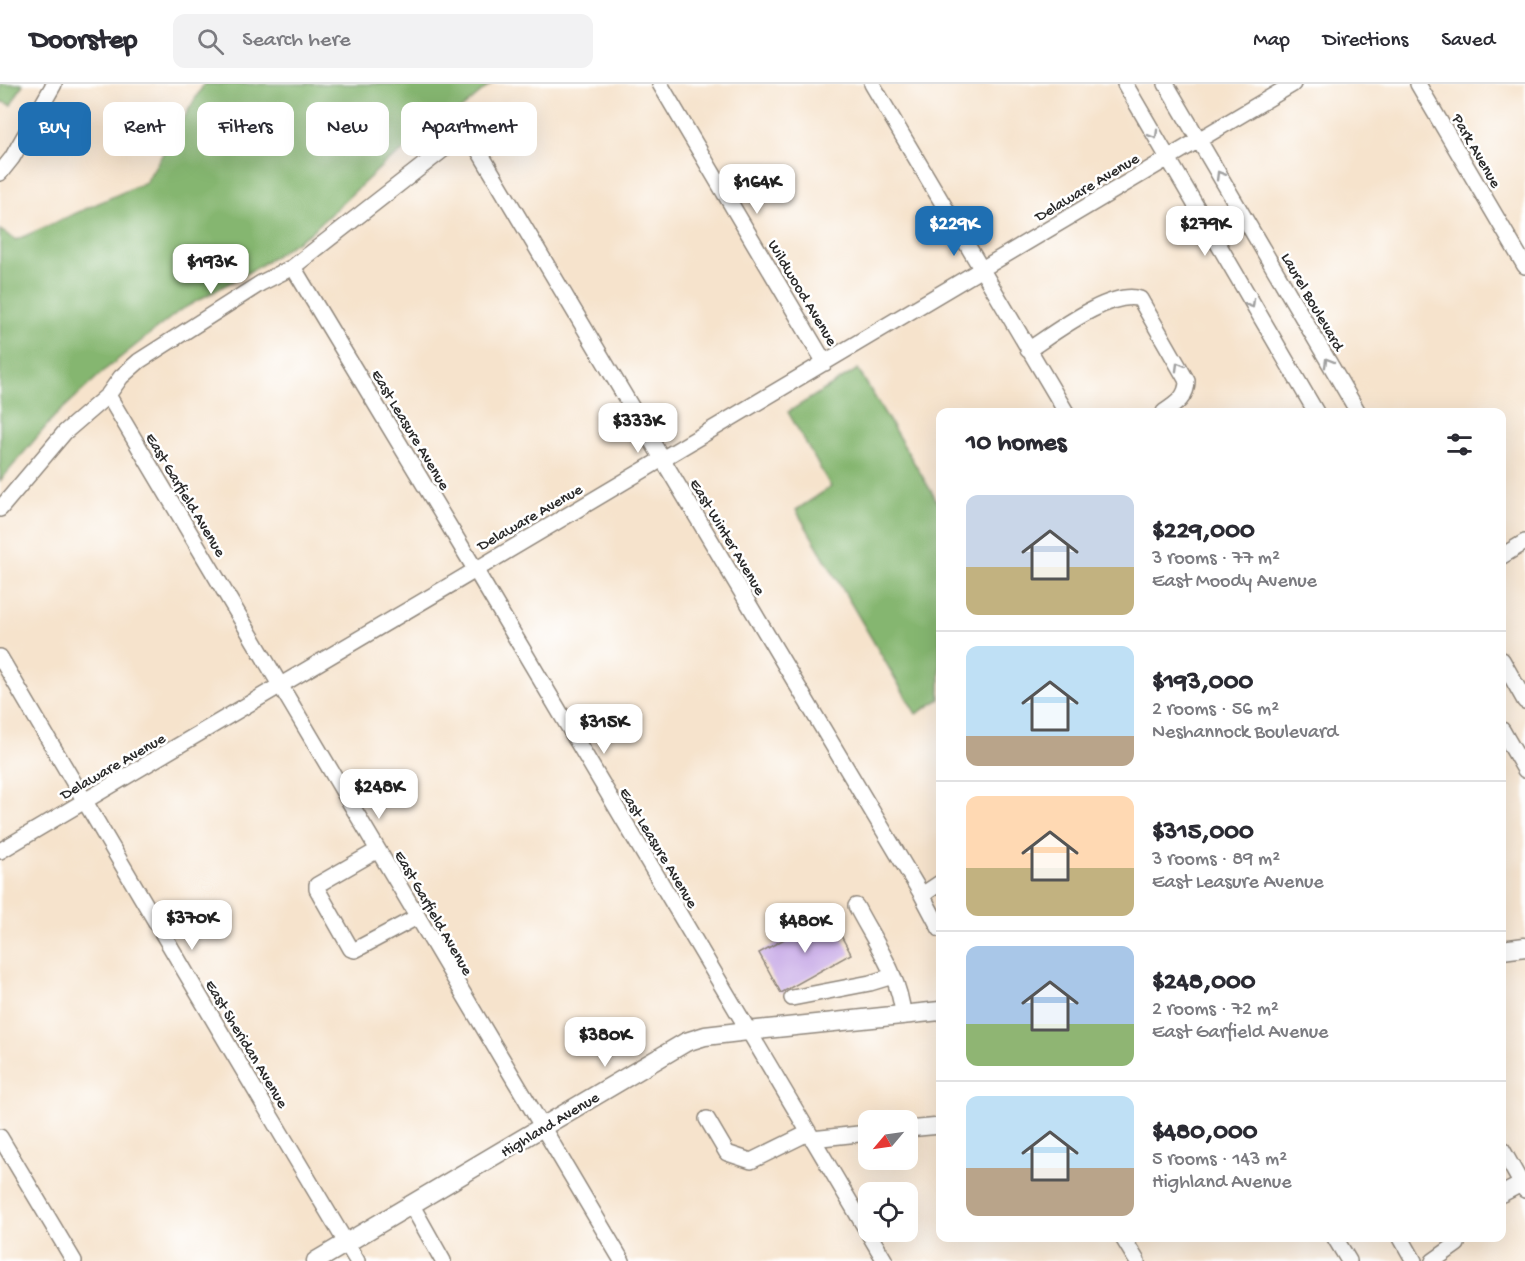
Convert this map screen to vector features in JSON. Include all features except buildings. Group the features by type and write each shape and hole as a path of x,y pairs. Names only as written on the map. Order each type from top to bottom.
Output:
{"main road":[{"path":"1506,949 1525,947"},
{"name":"Highland Avenue","path":"316,1261 686,1042 705,1036 936,1011"}],"street":[{"path":"0,172 12,158 54,84"},
{"name":"Wildwood Avenue","path":"660,84 825,363"},
{"path":"872,84 1064,408"},
{"path":"1125,84 1314,408"},
{"name":"Laurel Boulevard","path":"1166,84 1356,408"},
{"name":"Delaware Avenue","path":"0,851 1293,84"},
{"name":"Park Avenue","path":"1418,84 1525,266"},
{"name":"East Winter Avenue","path":"293,267 467,131 936,921"},
{"path":"0,509 65,432 108,395 121,377 139,361 243,294 293,267"},
{"name":"East Leasure Avenue","path":"293,267 475,569 885,1261"},
{"path":"1028,350 1102,303 1134,297 1140,299 1187,381 1187,390 1183,397 1169,408"},
{"name":"East Garfield Avenue","path":"108,395 622,1261"},
{"path":"1506,554 1525,542"},
{"name":"East Sheridan Avenue","path":"0,657 357,1261"},
{"path":"1506,667 1525,701"},
{"path":"1506,737 1525,770"},
{"path":"378,850 317,885 316,889 351,949 355,950 417,916"},
{"path":"922,895 936,886"},
{"path":"856,906 893,976 902,1000 903,1015"},
{"path":"792,998 870,983 893,976"},
{"path":"707,1119 727,1153 751,1161 810,1136 858,1134"},
{"path":"918,1128 936,1126"},
{"path":"0,1137 74,1261"},
{"path":"1506,1156 1523,1187 1506,1193"},
{"path":"411,1204 443,1261"},
{"path":"1125,1242 1137,1261"},
{"path":"1337,1242 1349,1261"},
{"path":"1403,1242 1414,1261"},
{"path":"1433,1261 1457,1244 1456,1242"}],"green space":[{"path":"0,84 23,84 11,105 0,101"},
{"path":"204,84 491,84 470,102 401,102 401,152 384,164 310,233 261,265 179,311 106,369 54,417 0,481 0,230 16,240 146,182 161,156 185,156 185,116"},
{"path":"858,369 936,499 936,702 916,714 796,510 831,487 788,412"}]}
